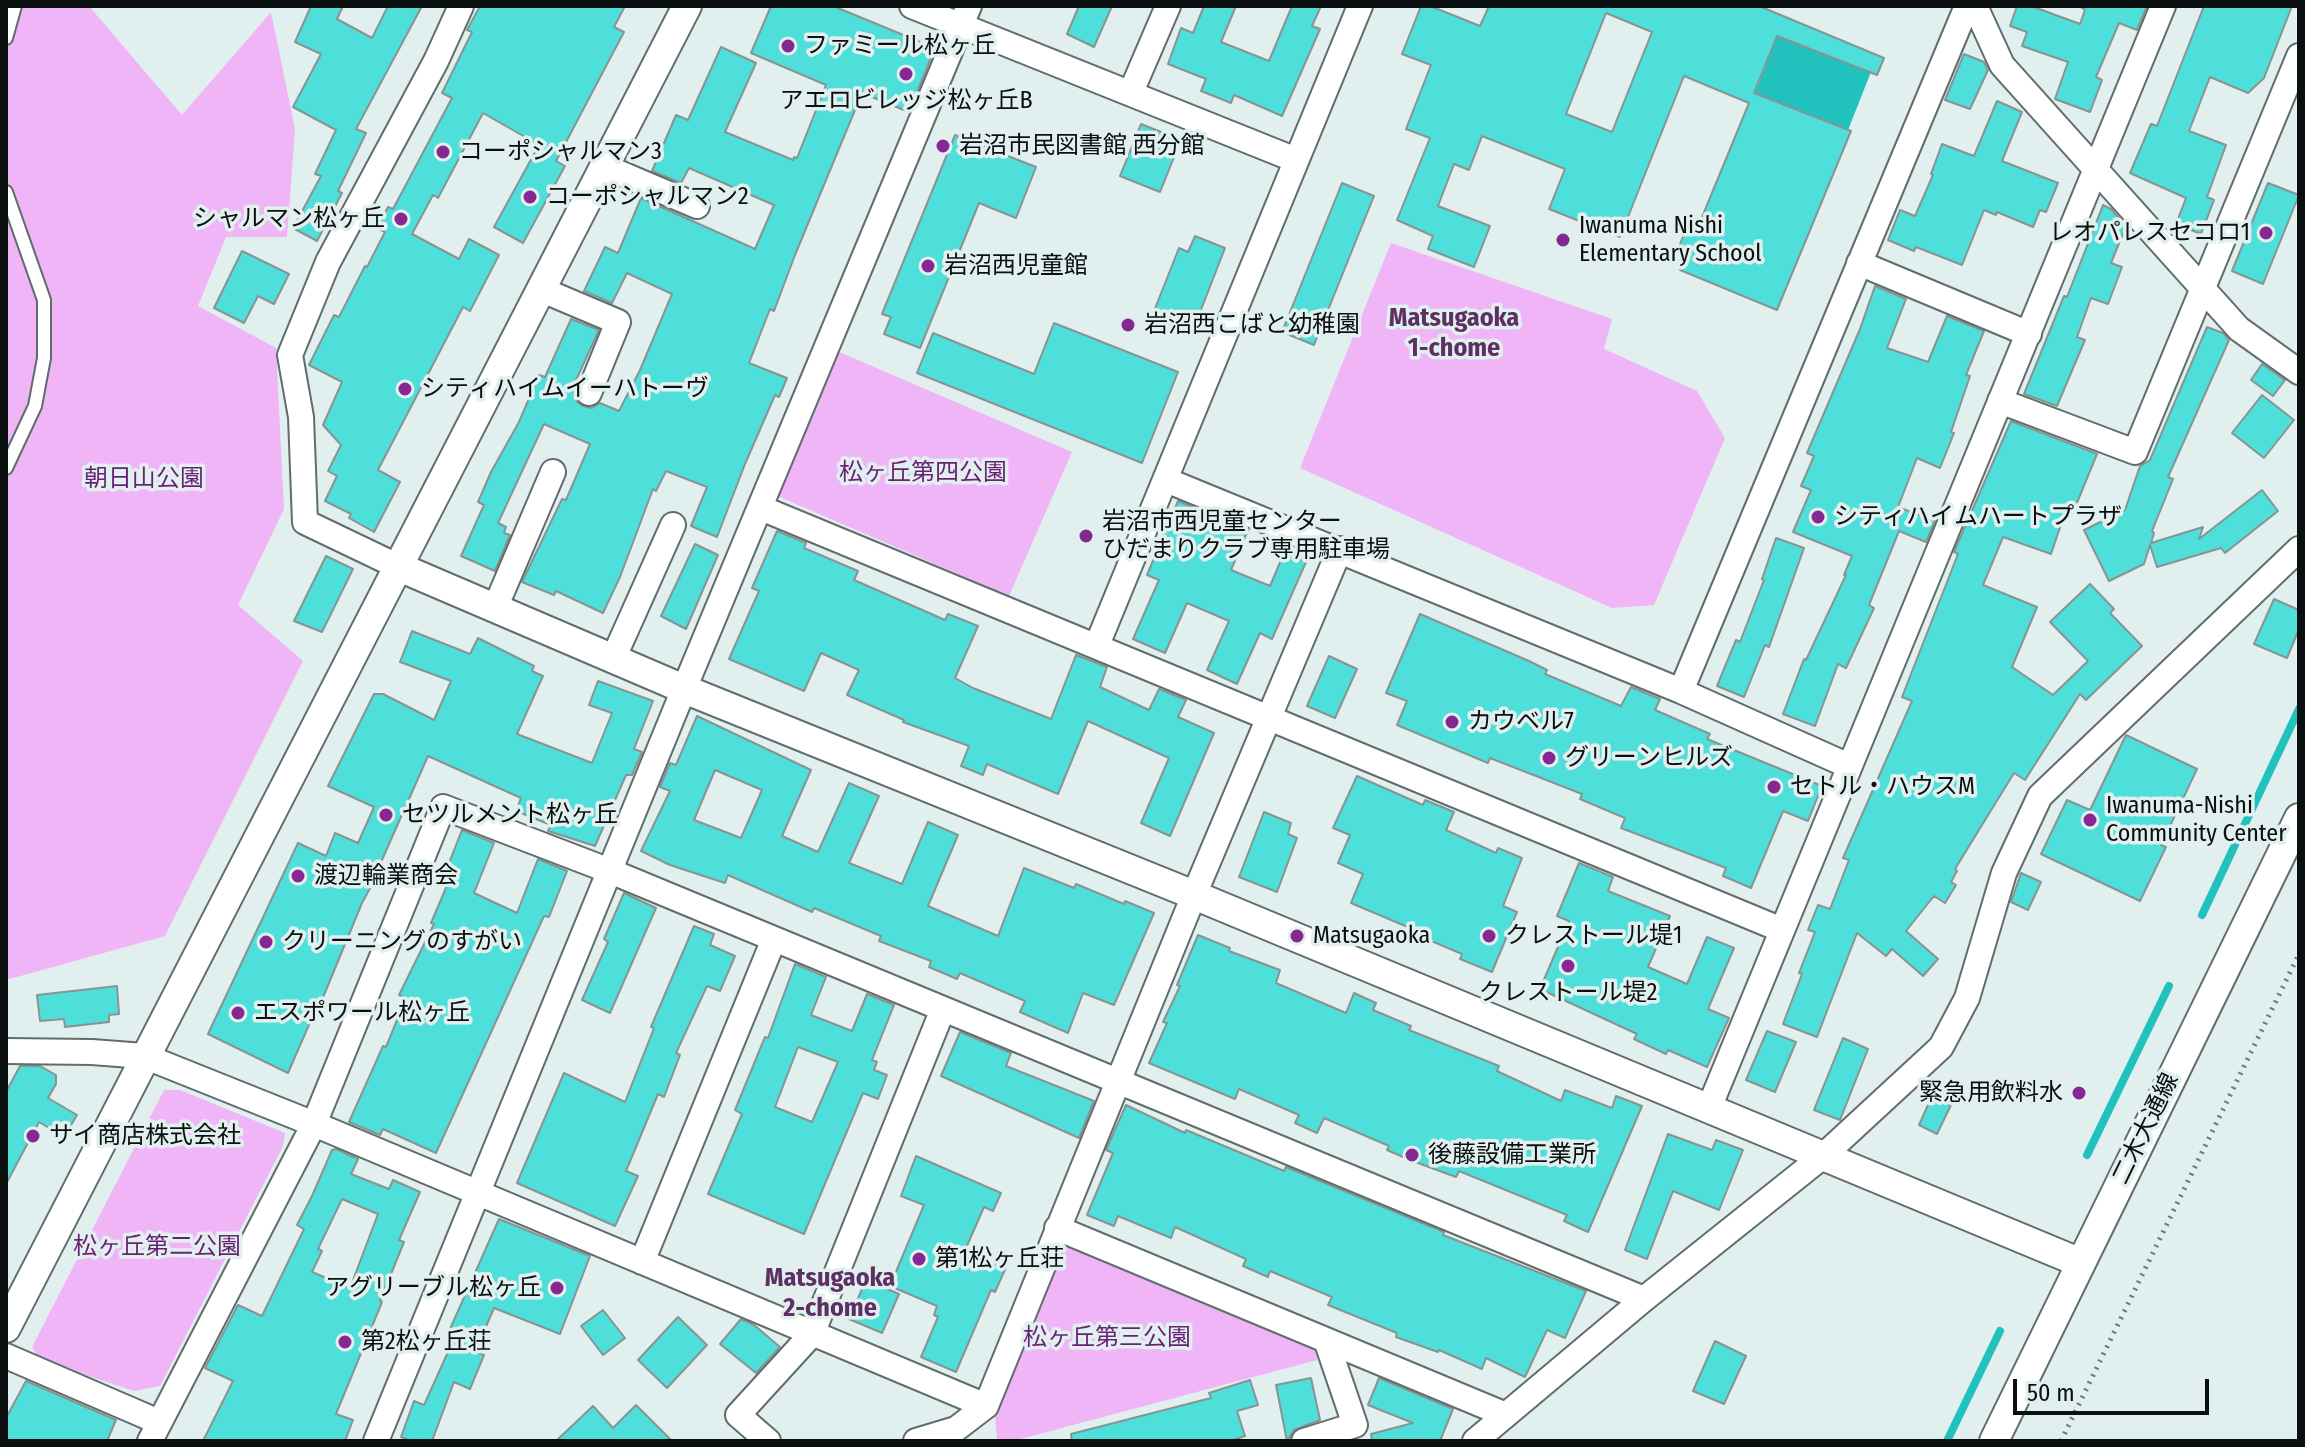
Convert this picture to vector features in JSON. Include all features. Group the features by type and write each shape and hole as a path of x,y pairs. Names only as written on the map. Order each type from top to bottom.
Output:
{"street":[{"path":"8,1319 687,6"},
{"path":"912,6 965,16 1131,92 1296,160"},
{"path":"1131,92 1168,6"},
{"path":"1097,645 1360,6"},
{"path":"1681,691 1967,6"},
{"path":"1975,6 2002,65 2202,291 2239,329 2299,372"},
{"path":"1709,1108 2163,6"},
{"path":"452,9 436,61 328,262 290,355 301,417 305,522 399,567 684,689 1194,895 2081,1263"},
{"path":"376,1441 475,1193 965,16"},
{"path":"2000,401 2135,452 2299,56"},
{"path":"603,166 697,206"},
{"path":"1859,263 2029,334"},
{"path":"540,289 618,322 589,393"},
{"path":"495,608 553,472"},
{"path":"1166,480 1681,691 1849,766"},
{"path":"761,508 1782,930"},
{"path":"613,659 673,525"},
{"path":"916,1441 956,1429 986,1406 1194,895 1340,549"},
{"path":"1475,1441 1644,1299 1823,1156 1941,1047 1967,998 2004,873 2040,796 2299,549"},
{"path":"6,1356 154,1432 314,1124 443,807 610,871 1644,1299"},
{"name":"二木大通線","path":"1994,1441 2299,818"},
{"path":"642,1262 774,939"},
{"path":"768,1441 738,1415 812,1334 943,1009"},
{"path":"6,1051 144,1056 314,1124 986,1406"},
{"path":"1057,1228 1506,1415"},
{"path":"1304,1441 1358,1433 1326,1340"}],"lane":[{"path":"6,38 15,6"},
{"path":"6,192 44,300 44,358 35,406 6,468"}],"path":[{"path":"2061,1441 2299,954"}],"green space":[{"name":"朝日山公園","path":"6,6 89,6 182,115 271,12 295,129 287,237 226,237 198,306 276,348 284,509 238,605 303,661 165,936 6,980"},
{"path":"1391,243 1612,319 1604,349 1697,391 1725,438 1654,605 1612,608 1300,468"},
{"name":"松ヶ丘第四公園","path":"837,351 1072,452 1009,596 775,495"},
{"name":"松ヶ丘第二公園","path":"164,1090 180,1090 285,1133 283,1146 160,1386 134,1391 40,1360 32,1347"},
{"name":"松ヶ丘第三公園","path":"1073,1243 1313,1341 1317,1360 1013,1441 997,1441 995,1415 1062,1251"}],"water":[{"path":"1777,36 1871,72 1848,130 1755,93"}],"building":[{"path":"311,6 343,6 337,19 372,38 388,6 422,6 356,129 366,133 338,191 342,193 317,241 293,228 321,176 315,174 336,130 293,107 321,54 295,42"},
{"path":"480,6 625,6 614,27 624,32 556,161 565,166 523,243 494,227 539,145 483,113 438,198 433,195 412,234 459,259 469,239 499,255 470,311 463,307 378,470 400,482 374,532 349,518 351,514 325,501 337,476 328,471 341,445 323,425 342,382 309,365 334,315 339,317 385,232 377,228 388,207 393,209 452,98 442,93 472,32 467,30"},
{"path":"771,6 833,6 935,48 909,112 862,93 774,311 770,309 749,363 787,378 779,397 775,395 717,537 691,526 707,487 666,471 656,491 653,489 603,613 556,591 554,595 522,582 562,499 566,500 590,444 544,424 498,523 506,527 504,533 510,535 495,571 461,556 484,505 478,502 491,472 519,422 539,375 545,377 571,319 599,330 572,389 577,402 592,408 600,403 619,411 640,370 672,294 627,273 612,303 584,291 605,247 618,253 641,198 755,249 774,205 689,168 681,183 652,171 676,115 688,120 721,47 756,63 725,132 793,160 797,158 826,85 751,53"},
{"path":"1079,6 1112,6 1094,47 1067,34"},
{"path":"1204,6 1236,6 1221,42 1269,61 1292,6 1321,6 1312,26 1320,29 1282,116 1234,95 1231,103 1201,91 1206,79 1168,64 1181,28 1193,33"},
{"path":"1421,6 1430,6 1480,26 1489,6 1759,6 1884,58 1877,75 1777,36 1754,93 1851,131 1777,310 1680,270 1688,251 1679,247 1688,223 1698,227 1749,103 1684,76 1620,237 1549,209 1565,169 1482,136 1469,170 1454,164 1438,206 1490,226 1474,267 1428,249 1433,236 1397,220 1430,138 1406,129 1431,65 1402,54","holes":["1606,13 1652,32 1612,132 1566,114"]},
{"path":"2017,6 2031,6 2080,24 2085,10 2079,6 2147,6 2137,30 2119,23 2096,77 2102,80 2090,112 2055,99 2068,62 2022,46 2027,32 2010,26"},
{"path":"2204,6 2292,6 2264,78 2248,93 2210,77 2189,131 2226,145 2207,197 2214,200 2201,234 2176,224 2186,198 2130,173 2151,124 2157,126"},
{"path":"1964,54 1984,62 1988,70 1970,109 1945,100"},
{"path":"1997,101 2022,112 2002,161 2058,183 2046,212 2040,210 2033,227 1984,210 1962,265 1888,240 1900,210 1915,216 1933,175 1942,144 1974,156"},
{"path":"1141,124 1181,140 1160,192 1120,176"},
{"name":"岩沼西児童館","path":"955,135 1036,167 1016,218 979,203 920,348 884,334 891,317 882,314"},
{"path":"1342,183 1374,196 1314,345 1282,332"},
{"name":"レオパレスセコロ1","path":"2268,183 2299,195 2263,284 2232,271"},
{"path":"2103,205 2111,209 2126,226 2111,263 2122,267 2108,304 2091,298 2077,337 2085,340 2057,406 2024,394"},
{"path":"1195,236 1225,248 1192,333 1164,322 1166,316 1154,311 1179,248 1188,252"},
{"path":"242,251 289,274 274,304 258,296 244,323 214,308"},
{"path":"1875,286 1906,299 1887,348 1928,362 1947,316 1984,331 1966,375 1970,376 1951,432 1954,433 1940,468 1917,458 1898,507 1935,521 1926,542 1899,531 1869,605 1874,608 1846,668 1838,664 1815,726 1783,714 1804,659 1846,575 1852,556 1793,532 1811,490 1801,486 1814,456 1807,453"},
{"path":"1054,323 1178,372 1142,463 917,373 933,333 1034,374"},
{"path":"2207,327 2223,333 2229,340 2168,477 2173,479 2152,531 2151,543 2203,527 2199,539 2262,490 2278,511 2225,553 2221,548 2157,567 2150,545 2144,564 2109,581 2084,530 2125,510 2140,466 2150,460"},
{"path":"2262,364 2285,380 2273,396 2251,380"},
{"path":"2262,395 2294,420 2264,458 2232,433"},
{"path":"2011,421 2097,454 2074,510 2069,501 2051,554 2003,537 1983,585 2037,607 2012,667 2053,695 2088,661 2050,622 2090,584 2114,609 2110,613 2142,646 2086,700 2080,694 2025,780 2014,773 1955,869 1957,871 1951,882 1956,885 1945,903 1934,896 1906,931 1938,959 1923,976 1892,949 1886,956 1857,933 1817,1037 1783,1024 1815,932 1808,930 1818,905 1830,909 1849,860 1843,858 1912,701 1902,697 1958,554 1954,552"},
{"path":"1178,501 1248,530 1231,570 1270,586 1284,553 1306,562 1272,639 1260,633 1237,684 1207,670 1229,621 1187,603 1165,653 1133,639 1159,580 1147,575"},
{"path":"777,531 806,543 804,548 858,571 854,580 945,620 948,614 978,626 955,678 973,688 1051,719 1076,655 1107,667 1100,687 1149,710 1159,689 1186,700 1178,717 1214,733 1170,836 1141,823 1169,758 1088,721 1058,794 987,764 983,775 961,766 969,746 903,722 847,695 859,670 821,653 804,691 729,659 759,591 752,588"},
{"path":"1776,538 1804,548 1769,647 1765,645 1744,697 1717,686 1736,640 1740,642"},
{"path":"695,544 718,555 686,629 661,616"},
{"path":"326,556 353,569 322,632 294,621"},
{"path":"2274,599 2299,610 2299,629 2287,658 2254,644"},
{"path":"1420,614 1529,661 1547,670 1545,674 1621,706 1631,687 1660,699 1655,710 1710,734 1707,739 1822,786 1808,821 1783,811 1751,888 1723,876 1726,868 1621,828 1625,818 1580,799 1582,794 1490,758 1488,763 1397,725 1407,701 1386,693"},
{"path":"412,631 470,654 478,638 534,666 532,671 543,676 517,734 592,763 612,713 589,705 598,681 653,701 634,749 642,752 632,775 626,775 595,846 548,831 551,825 516,811 521,798 428,756 288,1073 208,1034 298,843 326,856 335,833 358,843 374,807 328,786 374,694 383,694 434,720 451,681 400,662"},
{"path":"1329,656 1357,669 1335,718 1307,706"},
{"path":"697,716 811,770 782,836 818,852 849,783 879,796 849,863 902,884 928,822 958,835 928,906 998,936 1024,868 1074,888 1076,884 1154,913 1114,1005 1083,993 1068,1033 1020,1012 1025,1001 960,973 957,979 929,967 931,961 879,941 881,936 814,908 812,912 728,875 725,883 670,865 641,851 670,791 660,787 670,763 676,765","holes":["715,770 762,790 741,838 694,820"]},
{"name":"Iwanuma-Nishi Community Center","path":"2126,735 2197,769 2161,845 2166,847 2140,901 2041,854 2067,800 2090,810"},
{"path":"1357,776 1423,805 1425,800 1454,812 1446,830 1496,853 1498,848 1522,858 1503,906 1517,912 1492,972 1460,959 1462,954 1408,931 1410,928 1351,903 1363,874 1338,863 1350,835 1333,828"},
{"path":"1264,812 1291,823 1288,834 1297,838 1277,892 1239,877"},
{"path":"462,830 494,843 474,893 517,913 538,859 567,871 549,917 544,916 436,1153 383,1129 380,1135 349,1122 406,998 399,995 434,924 431,923 451,876 445,873"},
{"path":"1579,863 1613,877 1608,891 1670,916 1648,967 1687,984 1707,937 1734,948 1708,1009 1729,1018 1707,1067 1668,1050 1666,1054 1634,1039 1637,1034 1540,989 1569,921 1557,916"},
{"path":"2021,873 2041,882 2028,910 2011,902"},
{"path":"624,893 656,908 610,1013 582,1000 608,942 604,939"},
{"path":"694,926 714,934 710,945 735,956 720,991 707,986 676,1053 680,1055 664,1097 658,1094 626,1171 638,1176 615,1226 517,1183 564,1073 625,1102 654,1028 651,1027"},
{"path":"1198,935 1230,948 1229,951 1280,970 1276,983 1346,1013 1354,993 1376,1003 1373,1010 1411,1026 1409,1030 1499,1066 1497,1071 1561,1101 1565,1090 1612,1108 1616,1096 1642,1106 1588,1232 1564,1221 1567,1215 1459,1171 1456,1177 1410,1160 1387,1150 1389,1146 1324,1118 1317,1133 1295,1123 1299,1115 1239,1089 1235,1099 1149,1063 1167,1023 1163,1022"},
{"path":"795,964 826,977 811,1015 852,1031 867,994 894,1005 872,1060 877,1062 874,1070 887,1075 878,1099 863,1093 804,1234 708,1194 742,1114 735,1110 765,1037 768,1038","holes":["798,1047 838,1062 812,1122 775,1107"]},
{"path":"117,986 119,1014 109,1015 109,1022 65,1027 64,1019 40,1021 37,995"},
{"path":"1767,1031 1796,1042 1775,1092 1746,1080"},
{"path":"960,1032 1011,1053 1006,1066 1094,1101 1079,1138 941,1076"},
{"path":"1843,1038 1868,1049 1840,1120 1814,1110"},
{"path":"20,1066 40,1066 56,1075 56,1084 48,1098 77,1115 64,1137 39,1122 6,1184 6,1092"},
{"path":"1932,1096 1951,1105 1937,1134 1919,1125"},
{"path":"1126,1105 1185,1133 1186,1130 1284,1171 1286,1167 1444,1232 1443,1235 1586,1291 1565,1338 1547,1330 1525,1377 1486,1358 1482,1369 1439,1350 1396,1337 1397,1333 1328,1305 1332,1297 1270,1271 1268,1277 1243,1266 1246,1259 1175,1227 1171,1238 1118,1216 1114,1226 1087,1215 1113,1153 1106,1150"},
{"path":"1668,1134 1712,1150 1716,1140 1743,1150 1719,1210 1673,1191 1647,1259 1625,1250"},
{"path":"332,1150 358,1159 351,1174 389,1189 393,1180 420,1192 399,1240 404,1242 382,1302 336,1414 353,1420 345,1441 203,1441 233,1381 205,1368 238,1305 262,1316 304,1229 297,1225","holes":["342,1199 378,1214 350,1288 312,1272 322,1251 318,1249"]},
{"path":"916,1156 1001,1193 993,1211 984,1207 966,1248 1007,1265 995,1292 991,1290 956,1372 921,1357 938,1317 934,1315 937,1306 890,1286 924,1205 901,1196"},
{"path":"499,1219 590,1256 560,1334 494,1308 475,1352 484,1355 470,1389 454,1382 432,1441 412,1441 401,1437 414,1401 424,1405 457,1332 450,1329"},
{"path":"866,1280 899,1294 882,1333 849,1319"},
{"path":"603,1310 625,1338 603,1355 581,1326"},
{"path":"678,1317 707,1345 667,1388 638,1360"},
{"path":"741,1319 754,1325 780,1347 756,1373 720,1344"},
{"path":"1715,1341 1746,1356 1724,1404 1693,1391"},
{"path":"1311,1378 1320,1420 1294,1430 1287,1441 1276,1385"},
{"path":"1379,1378 1453,1409 1440,1441 1372,1441 1371,1434 1413,1423 1368,1405"},
{"path":"1250,1380 1258,1405 1237,1411 1245,1436 1230,1441 1072,1441 1071,1434 1211,1398 1209,1393"},
{"path":"26,1381 116,1420 107,1441 6,1441 6,1418"},
{"path":"636,1405 672,1441 556,1441 593,1406 613,1428"}],"waterway":[{"path":"2202,915 2299,709"},
{"path":"2087,1155 2169,986"},
{"path":"1947,1441 2000,1331"}],"place":[{"name":"ファミール松ヶ丘","path":"788,46"},
{"name":"アエロビレッジ松ヶ丘B","path":"906,74"},
{"name":"岩沼市民図書館 西分館","path":"943,146"},
{"name":"コーポシャルマン3","path":"443,152"},
{"name":"コーポシャルマン2","path":"530,197"},
{"name":"シャルマン松ヶ丘","path":"401,219"},
{"name":"レオパレスセコロ1","path":"2266,233"},
{"name":"Iwanuma Nishi Elementary School","path":"1563,240"},
{"name":"岩沼西児童館","path":"928,266"},
{"name":"岩沼西こばと幼稚園","path":"1128,325"},
{"name":"シティハイムイーハトーヴ","path":"405,389"},
{"name":"シティハイムハートプラザ","path":"1818,517"},
{"name":"岩沼市西児童センター ひだまりクラブ専用駐車場","path":"1086,536"},
{"name":"カウベル7","path":"1452,722"},
{"name":"グリーンヒルズ","path":"1549,758"},
{"name":"セトル・ハウスM","path":"1774,787"},
{"name":"セツルメント松ヶ丘","path":"386,815"},
{"name":"Iwanuma-Nishi Community Center","path":"2090,820"},
{"name":"渡辺輪業商会","path":"298,876"},
{"name":"Matsugaoka","path":"1297,936"},
{"name":"クレストール堤1","path":"1489,936"},
{"name":"クリーニングのすがい","path":"266,942"},
{"name":"クレストール堤2","path":"1568,966"},
{"name":"エスポワール松ヶ丘","path":"238,1013"},
{"name":"緊急用飲料水","path":"2079,1093"},
{"name":"サイ商店株式会社","path":"33,1136"},
{"name":"後藤設備工業所","path":"1412,1155"},
{"name":"第1松ヶ丘荘","path":"919,1259"},
{"name":"アグリーブル松ヶ丘","path":"557,1288"},
{"name":"第2松ヶ丘荘","path":"345,1342"}],"district":[{"name":"Matsugaoka 1-chome","path":"1454,334"},
{"name":"Matsugaoka 2-chome","path":"830,1294"}]}
